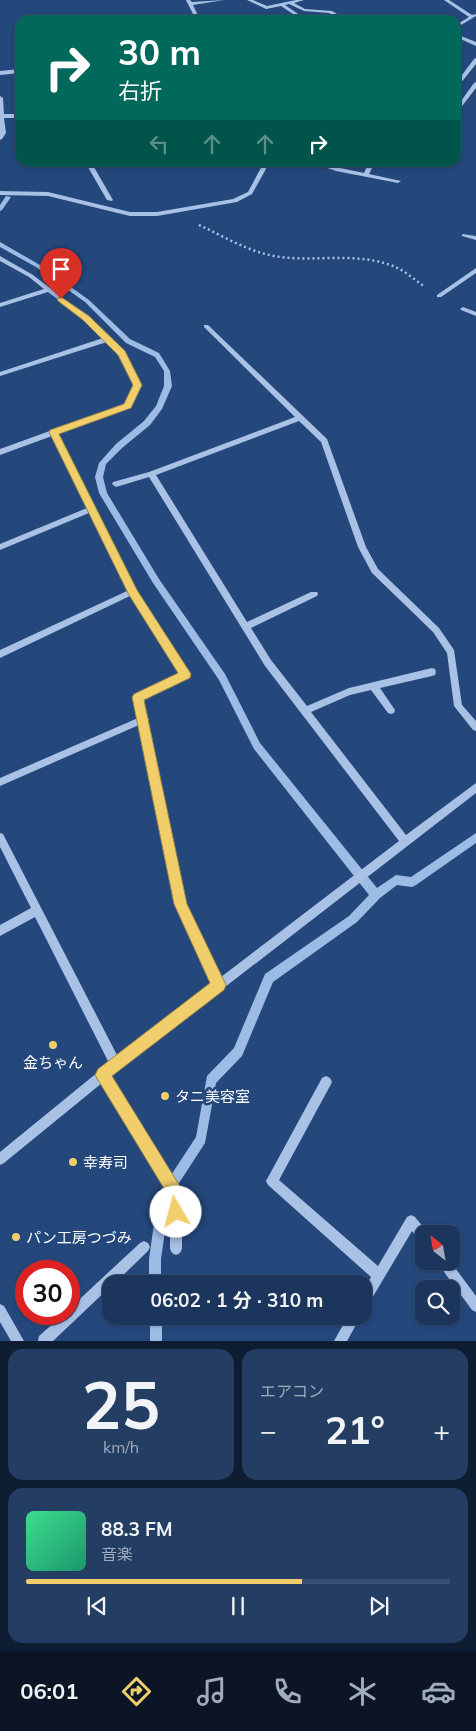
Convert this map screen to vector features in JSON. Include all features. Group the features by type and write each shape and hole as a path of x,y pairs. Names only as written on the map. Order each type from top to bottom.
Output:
{"street":[{"path":"195,15 188,2 222,0"},
{"path":"249,0 266,8 302,0"},
{"path":"446,0 474,16"},
{"path":"290,3 304,10 330,12 336,15"},
{"path":"282,4 298,15"},
{"path":"461,23 474,16"},
{"path":"461,37 476,44"},
{"path":"461,80 476,60"},
{"path":"0,73 15,71"},
{"path":"461,105 476,84"},
{"path":"0,98 3,133 0,138"},
{"path":"1,116 15,116"},
{"path":"91,167 110,200"},
{"path":"0,193 48,194 130,214 156,214 235,201 250,194 264,167"},
{"path":"327,167 398,181"},
{"path":"366,174 370,167"},
{"path":"464,235 476,238"},
{"path":"0,258 31,276 86,318 122,353 138,385 127,406 0,452"},
{"path":"439,296 476,270"},
{"path":"0,305 49,290"},
{"path":"463,309 476,314"},
{"path":"206,326 324,441 362,547 375,571 436,630 451,652 458,706 476,727"},
{"path":"0,374 108,339"},
{"path":"116,484 151,474 300,418"},
{"path":"54,432 132,592 186,674 138,697 181,904 219,985"},
{"path":"151,474 268,662 405,841"},
{"path":"0,547 91,509"},
{"path":"0,654 132,592"},
{"path":"246,627 314,594"},
{"path":"305,711 349,692 432,672"},
{"path":"373,686 391,710"},
{"path":"0,782 144,719"},
{"path":"0,1159 103,1075 476,787"},
{"path":"0,837 116,1065"},
{"path":"0,931 37,910"},
{"path":"103,1075 176,1193 176,1249"},
{"path":"326,1082 272,1181 379,1274"},
{"path":"372,1287 411,1221 415,1226"},
{"path":"44,1341 144,1247"},
{"path":"449,1270 476,1306"},
{"path":"0,1310 18,1341"},
{"path":"340,1341 350,1325"}],"path":[{"path":"193,223 247,248 272,256 302,260 354,258 393,266 439,296"}],"waterway":[{"path":"0,209 8,197"},
{"path":"0,244 38,266 87,301 128,341 157,355 167,371 168,386 159,407 147,423 119,446 103,463 99,477 103,493 156,581 222,677 257,746 376,895"},
{"path":"376,895 396,880 412,882 476,837"},
{"path":"155,1275 155,1259 164,1195 201,1139 211,1080 238,1052 269,978 353,919 376,895"},
{"path":"156,1325 156,1341"}],"place":[{"name":"金ちゃん","path":"53,1045"},
{"name":"タニ美容室","path":"165,1096"},
{"name":"幸寿司","path":"73,1162"},
{"name":"パン工房つづみ","path":"16,1237"}],"route":[{"path":"61,299 86,318 122,353 138,385 127,406 54,432 132,592 186,674 138,697 181,904 219,985 103,1075 176,1193 176,1212"}]}
